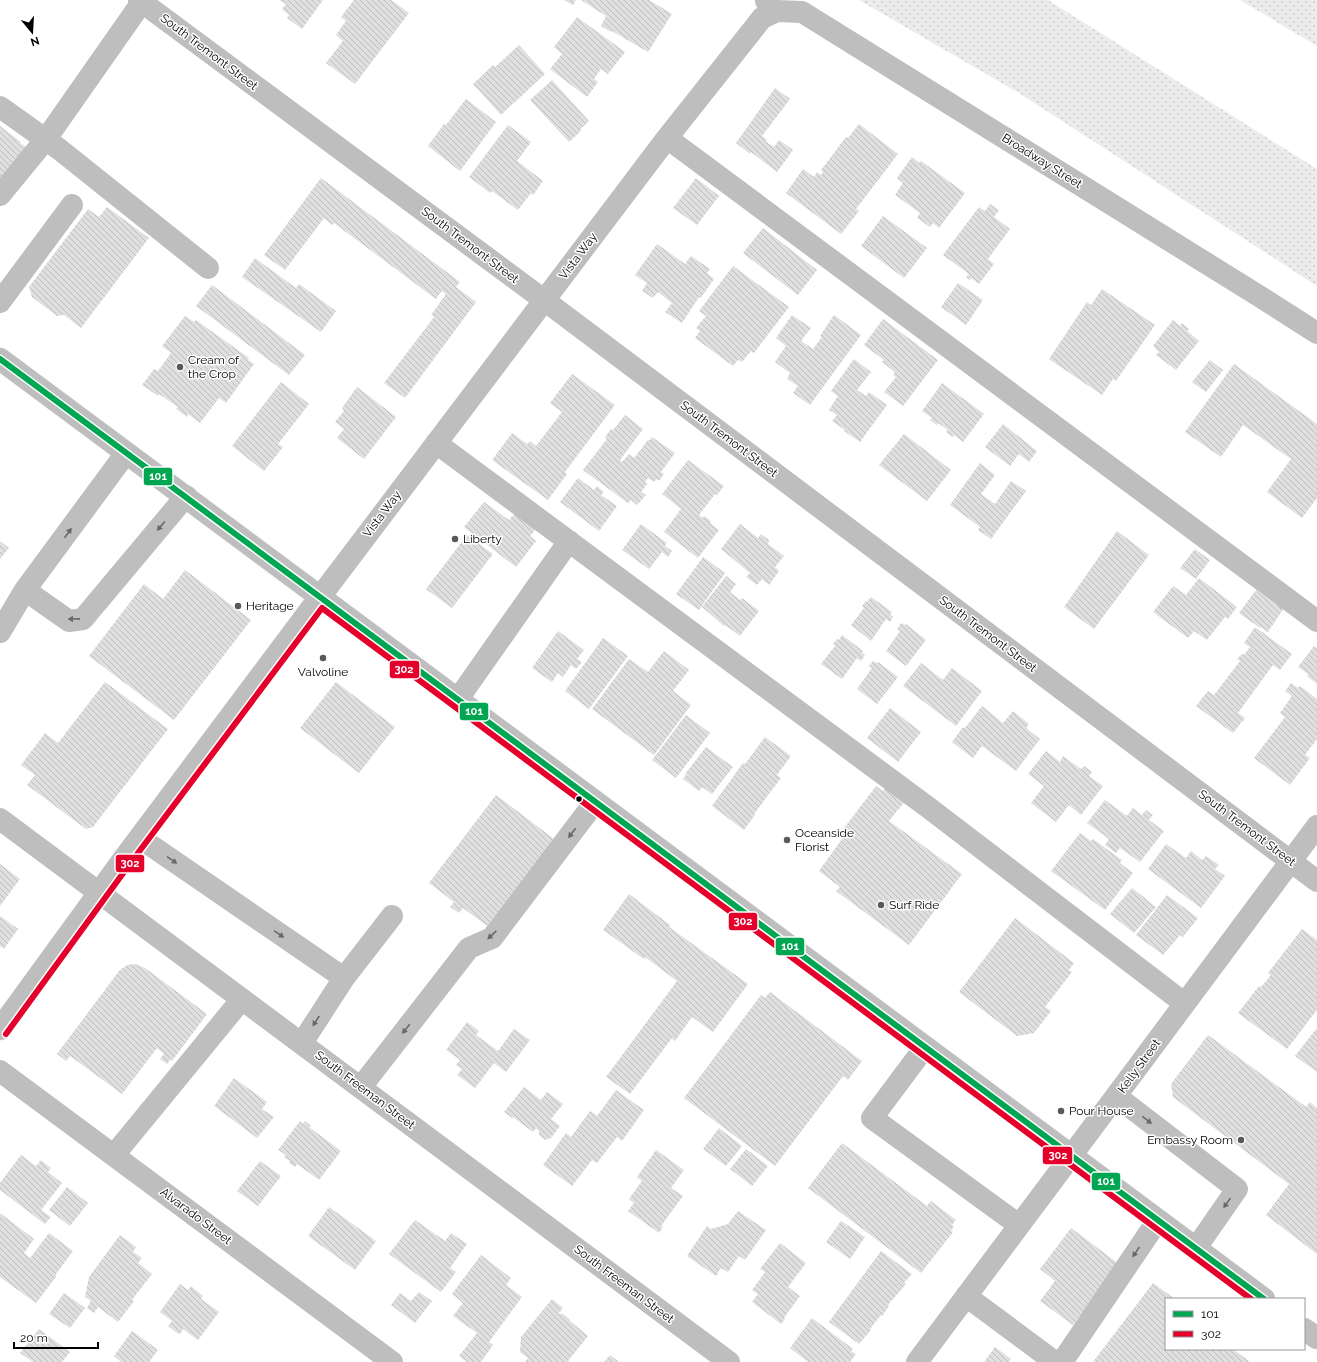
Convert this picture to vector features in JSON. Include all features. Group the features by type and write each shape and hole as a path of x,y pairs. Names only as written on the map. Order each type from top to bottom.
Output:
{"street":[{"path":"0,195 46,139 141,1"},
{"name":"South Tremont Street","path":"141,1 544,300 1317,881"},
{"name":"Vista Way","path":"0,1029 320,597 667,138 762,18 770,5"},
{"name":"Broadway Street","path":"770,5 802,12 1317,333"},
{"path":"0,107 46,139 208,268"},
{"path":"667,138 1317,621"},
{"path":"0,302 72,205"},
{"path":"0,359 1263,1298"},
{"path":"436,443 929,808 1184,1003"},
{"path":"0,632 25,590 126,453"},
{"path":"25,590 69,621 83,619 191,501"},
{"path":"458,699 569,541"},
{"path":"361,1087 469,948 492,938 595,802"},
{"name":"South Freeman Street","path":"0,819 729,1362"},
{"name":"Kelly Street","path":"916,1362 1317,826"},
{"path":"140,838 344,978"},
{"path":"302,1044 344,978 392,916"},
{"path":"114,1155 242,999"},
{"path":"925,1047 872,1118 1019,1224"},
{"name":"Alvarado Street","path":"0,1071 392,1362"},
{"path":"1116,1096 1237,1189 1196,1248"},
{"path":"1062,1362 1158,1220"},
{"path":"966,1296 1055,1362"},
{"path":"1305,1330 1317,1338"}],"shaded area":[{"path":"859,0 1048,0 1317,169 1317,286 1019,93"},
{"path":"1240,0 1317,0 1317,46"}],"building":[{"path":"279,0 323,0 302,29 287,18 289,15 282,9 286,4"},
{"path":"354,0 391,0 409,13 355,84 326,63 343,41 336,35 346,21 341,17"},
{"path":"564,0 576,0 573,5"},
{"path":"581,0 649,0 672,14 648,52 601,26 606,16"},
{"path":"577,17 625,52 608,74 601,69 594,79 598,82 587,97 550,69 562,54 554,47"},
{"path":"519,45 545,74 501,115 473,84 493,65 495,67"},
{"path":"552,80 589,121 569,142 530,100"},
{"path":"775,88 790,99 762,136 767,140 765,141 774,147 779,140 793,150 777,172 751,152 750,154 736,143"},
{"path":"466,99 496,122 460,171 428,146 444,124 446,125"},
{"path":"859,124 898,154 856,209 859,211 841,234 786,193 803,169 814,177 817,172 821,175 823,172 821,170 846,137 848,138"},
{"path":"508,125 531,142 517,161 543,181 533,195 531,193 518,210 492,191 490,193 469,177"},
{"path":"0,126 26,147 0,181"},
{"path":"912,157 919,163 921,161 965,193 939,228 933,223 930,227 917,218 920,213 895,195 903,183 897,178"},
{"path":"321,178 460,282 456,287 476,302 405,398 384,383 434,317 431,315 446,294 442,291 436,299 334,223 332,225 324,218 285,270 264,255"},
{"path":"696,178 719,196 697,225 673,208"},
{"path":"990,204 999,210 994,217 1010,229 988,259 994,264 979,284 971,278 970,280 966,277 969,274 943,255 979,207 985,211"},
{"path":"107,207 149,238 81,328 64,315 57,316 32,297 29,287 88,209 99,217"},
{"path":"883,216 927,248 904,278 861,246"},
{"path":"763,228 817,270 798,295 743,253"},
{"path":"657,244 685,264 691,256 710,269 707,273 714,279 701,298 699,297 682,323 665,312 672,303 658,292 653,298 642,291 647,283 635,275"},
{"path":"255,258 296,288 299,284 336,311 321,332 242,277"},
{"path":"733,266 789,307 754,353 751,351 742,362 738,360 733,366 695,338 700,331 696,328 706,316 699,311"},
{"path":"958,283 983,300 966,325 941,307"},
{"path":"212,285 305,355 289,375 196,306"},
{"path":"1102,289 1155,325 1116,381 1113,379 1102,395 1049,359 1087,302 1091,305"},
{"path":"792,315 811,328 801,341 813,349 822,337 820,336 834,315 861,335 810,405 793,393 798,386 787,379 790,373 775,362 786,346 776,338"},
{"path":"185,316 194,322 196,320 249,358 248,360 254,364 226,403 219,398 200,423 188,414 187,417 176,409 178,407 142,385 154,369 158,371 171,353 162,346"},
{"path":"883,319 938,360 903,406 884,392 896,377 893,375 895,372 882,362 884,360 864,345"},
{"path":"1173,320 1180,326 1182,323 1189,329 1187,331 1199,341 1176,370 1156,355 1159,352 1153,346"},
{"path":"854,359 871,372 857,390 866,396 869,392 887,405 860,442 832,421 837,415 829,410 838,396 831,391"},
{"path":"1210,360 1223,370 1206,392 1192,382"},
{"path":"1234,364 1317,424 1317,498 1302,518 1267,492 1291,459 1243,425 1221,457 1185,432"},
{"path":"572,374 615,405 565,472 567,474 548,500 492,460 512,433 527,444 530,441 536,446 562,412 550,403"},
{"path":"281,382 309,404 278,444 283,447 264,471 232,446"},
{"path":"942,383 984,414 963,442 954,435 953,437 946,432 948,430 938,423 937,425 930,420 932,418 922,411"},
{"path":"357,387 396,417 364,459 337,438 344,429 335,422 344,411 342,408"},
{"path":"625,415 643,429 620,460 622,462 629,454 634,458 652,437 675,453 661,472 664,474 659,481 656,479 654,482 648,478 645,482 647,484 641,492 646,495 637,505 631,500 628,503 583,470 607,439 605,437 611,429 613,430"},
{"path":"1003,424 1037,451 1029,462 1019,454 1010,466 985,447"},
{"path":"904,434 951,470 927,501 879,465"},
{"path":"688,460 724,486 717,495 715,494 699,515 703,518 704,516 711,521 710,523 719,530 698,558 664,532 681,509 662,494"},
{"path":"980,463 995,475 981,494 995,504 1011,481 1026,491 991,539 978,530 980,527 950,505"},
{"path":"578,478 594,490 597,486 604,492 601,495 617,506 599,531 560,502"},
{"path":"484,502 509,520 515,513 536,529 530,536 536,541 516,567 464,527"},
{"path":"641,524 667,543 665,546 672,551 668,557 662,552 649,569 622,550"},
{"path":"740,524 758,538 761,534 769,540 768,544 784,556 775,567 779,571 769,585 762,579 757,585 746,577 750,573 721,549"},
{"path":"1117,531 1149,555 1094,629 1064,607"},
{"path":"467,535 493,554 452,608 426,589"},
{"path":"0,541 9,548 0,559"},
{"path":"1195,549 1210,560 1196,579 1180,568"},
{"path":"703,557 725,573 699,610 676,594"},
{"path":"185,570 251,620 174,720 89,656 144,584 163,599"},
{"path":"726,576 736,584 730,592 740,600 742,598 759,611 740,636 725,625 724,626 702,607"},
{"path":"1199,578 1237,607 1228,619 1225,617 1207,640 1194,631 1188,638 1153,612 1173,586 1186,595"},
{"path":"1256,590 1277,605 1278,604 1284,608 1268,632 1239,613"},
{"path":"871,597 892,612 890,614 893,617 890,622 886,619 871,641 851,625 864,608 862,606"},
{"path":"901,623 906,624 926,640 906,666 886,651 900,631 897,629"},
{"path":"1255,627 1292,654 1280,670 1273,665 1238,713 1245,718 1233,733 1196,706 1208,691 1214,695 1240,661 1237,659 1242,654 1244,655 1250,647 1244,643"},
{"path":"558,631 584,650 577,659 582,662 576,669 571,665 563,677 558,673 552,682 532,668"},
{"path":"842,635 863,651 862,653 865,655 861,661 857,658 842,679 821,664 835,646 833,644 837,639 839,640"},
{"path":"603,638 628,656 589,709 565,691"},
{"path":"1314,646 1317,648 1317,684 1307,676 1308,674 1298,667"},
{"path":"664,651 689,670 673,691 691,705 654,755 592,709 629,659 648,672"},
{"path":"873,661 876,663 878,662 898,677 877,704 857,689 872,668 869,666"},
{"path":"921,663 943,680 952,668 982,691 956,726 903,686"},
{"path":"105,682 168,729 93,827 86,829 27,785 35,775 21,765 45,733 58,743"},
{"path":"336,682 395,727 359,773 300,728"},
{"path":"1291,683 1298,688 1300,686 1317,699 1317,739 1305,755 1310,758 1290,785 1254,758 1285,717 1280,713 1292,696 1285,691"},
{"path":"982,706 1003,723 1013,711 1029,724 1026,728 1040,739 1016,771 982,746 973,758 952,742"},
{"path":"890,708 921,732 898,762 867,738"},
{"path":"686,715 710,733 676,778 652,760"},
{"path":"765,737 791,756 777,775 781,778 744,830 712,806 743,763 745,764"},
{"path":"706,747 733,767 712,794 702,787 699,791 683,779 686,775 685,774"},
{"path":"1046,751 1060,762 1063,756 1081,769 1084,766 1092,772 1089,776 1103,786 1081,815 1069,805 1056,822 1031,803 1044,786 1028,774"},
{"path":"876,786 883,791 886,787 905,801 889,821 962,874 909,945 836,891 840,887 819,871 842,839 838,836"},
{"path":"496,795 554,839 487,926 463,908 459,913 450,907 454,902 429,883"},
{"path":"1105,800 1127,816 1133,808 1142,815 1146,810 1153,815 1149,820 1164,831 1140,862 1120,848 1116,853 1105,845 1109,839 1087,823"},
{"path":"1080,833 1091,841 1093,839 1122,860 1120,863 1133,873 1105,910 1051,871"},
{"path":"1166,844 1186,858 1191,851 1202,860 1206,856 1219,865 1215,869 1225,876 1201,908 1148,869"},
{"path":"0,864 20,879 0,906"},
{"path":"1132,888 1156,907 1134,933 1110,914"},
{"path":"629,894 670,925 669,927 748,984 713,1032 692,1017 675,1041 672,1038 630,1094 606,1077 677,981 645,957 644,959 603,930"},
{"path":"1167,895 1198,918 1183,937 1180,935 1163,955 1136,935"},
{"path":"0,916 18,929 4,949 0,946"},
{"path":"1015,918 1074,963 1069,970 1072,972 1045,1007 1051,1011 1034,1033 1017,1036 959,992"},
{"path":"1302,929 1317,940 1317,1010 1287,1049 1238,1013 1259,986 1261,987 1271,975 1268,973"},
{"path":"135,964 145,968 207,1014 172,1061 171,1059 167,1064 160,1059 164,1054 157,1048 122,1094 70,1056 66,1061 57,1054 119,971 127,965"},
{"path":"770,992 862,1061 848,1080 843,1076 775,1166 684,1098 761,995 765,998"},
{"path":"467,1022 479,1031 476,1035 498,1051 514,1029 530,1040 506,1072 494,1063 475,1088 457,1075 462,1069 456,1065 460,1060 446,1050"},
{"path":"1316,1029 1317,1030 1317,1072 1295,1056"},
{"path":"1208,1035 1306,1107 1310,1102 1317,1108 1317,1254 1266,1215 1289,1184 1173,1097 1171,1084"},
{"path":"234,1078 267,1102 262,1109 274,1117 257,1138 214,1106"},
{"path":"524,1087 541,1100 547,1092 563,1104 551,1119 560,1126 551,1138 545,1140 539,1135 539,1131 536,1128 533,1132 504,1112"},
{"path":"616,1090 644,1110 622,1141 617,1137 597,1163 592,1160 572,1186 543,1165 566,1133 571,1137 590,1111 597,1116"},
{"path":"300,1121 303,1124 305,1121 311,1126 309,1127 341,1151 319,1180 297,1164 295,1167 289,1163 290,1161 284,1157 286,1155 278,1150"},
{"path":"719,1128 742,1146 726,1166 703,1149"},
{"path":"842,1143 927,1206 931,1201 956,1220 952,1225 954,1226 951,1231 953,1232 921,1273 808,1188"},
{"path":"746,1149 768,1166 752,1186 730,1169"},
{"path":"656,1150 684,1170 671,1188 683,1196 661,1226 663,1227 659,1233 628,1211 634,1203 629,1199 642,1181 637,1177"},
{"path":"21,1155 36,1166 41,1160 51,1168 48,1172 62,1183 41,1210 51,1217 45,1224 0,1190 0,1183"},
{"path":"260,1161 281,1176 258,1206 237,1191"},
{"path":"67,1187 88,1203 70,1226 49,1210"},
{"path":"329,1207 376,1241 355,1270 308,1236"},
{"path":"738,1211 766,1230 745,1260 739,1256 728,1272 721,1268 716,1276 687,1256 707,1226 711,1229 728,1224"},
{"path":"0,1213 34,1239 24,1253 30,1258 49,1233 73,1251 56,1274 56,1277 36,1303 0,1277"},
{"path":"415,1220 445,1241 451,1233 467,1244 450,1268 456,1272 441,1292 389,1254"},
{"path":"841,1221 865,1237 850,1259 826,1242"},
{"path":"1071,1228 1119,1264 1073,1325 1040,1301 1055,1281 1040,1269"},
{"path":"120,1235 136,1247 133,1252 142,1258 138,1263 152,1274 132,1300 134,1301 118,1322 98,1307 94,1313 87,1308 91,1301 85,1297 89,1277"},
{"path":"780,1243 806,1263 788,1287 800,1296 781,1324 752,1302 758,1294 752,1290 765,1272 760,1269"},
{"path":"881,1251 912,1274 904,1283 906,1284 888,1305 889,1306 882,1316 881,1315 859,1344 829,1322"},
{"path":"481,1255 511,1278 506,1285 522,1297 489,1342 493,1345 481,1362 467,1362 459,1356 477,1333 453,1316 463,1303 452,1294"},
{"path":"1153,1283 1174,1298 1165,1298 1165,1350 1234,1350 1250,1362 1093,1362"},
{"path":"180,1284 188,1290 191,1286 203,1296 201,1299 219,1312 198,1340 183,1329 180,1334 177,1333 168,1326 172,1321 160,1312"},
{"path":"419,1292 432,1301 415,1323 391,1305 400,1293 411,1301"},
{"path":"64,1293 85,1308 70,1328 49,1314"},
{"path":"552,1299 563,1308 558,1314 563,1314 588,1336 568,1361 569,1362 525,1362 528,1358 520,1352 521,1337"},
{"path":"812,1318 853,1349 851,1351 856,1354 850,1362 808,1362 790,1348"},
{"path":"39,1329 70,1352 62,1362 33,1362 20,1353"},
{"path":"132,1331 158,1350 149,1362 121,1362 114,1356"},
{"path":"995,1347 1011,1359 1009,1362 984,1362"},
{"path":"610,1355 619,1362 604,1362"}],"transit line":[{"name":"101","path":"0,359 1263,1298"},
{"name":"302","path":"6,1034 129,865 322,608 1250,1298"}],"place":[{"name":"Cream of the Crop","path":"180,367"},
{"name":"Liberty","path":"455,539"},
{"name":"Heritage","path":"238,606"},
{"name":"Valvoline","path":"323,658"},
{"name":"Oceanside Florist","path":"787,840"},
{"name":"Surf Ride","path":"881,905"},
{"name":"Pour House","path":"1061,1111"},
{"name":"Embassy Room","path":"1241,1140"}]}
